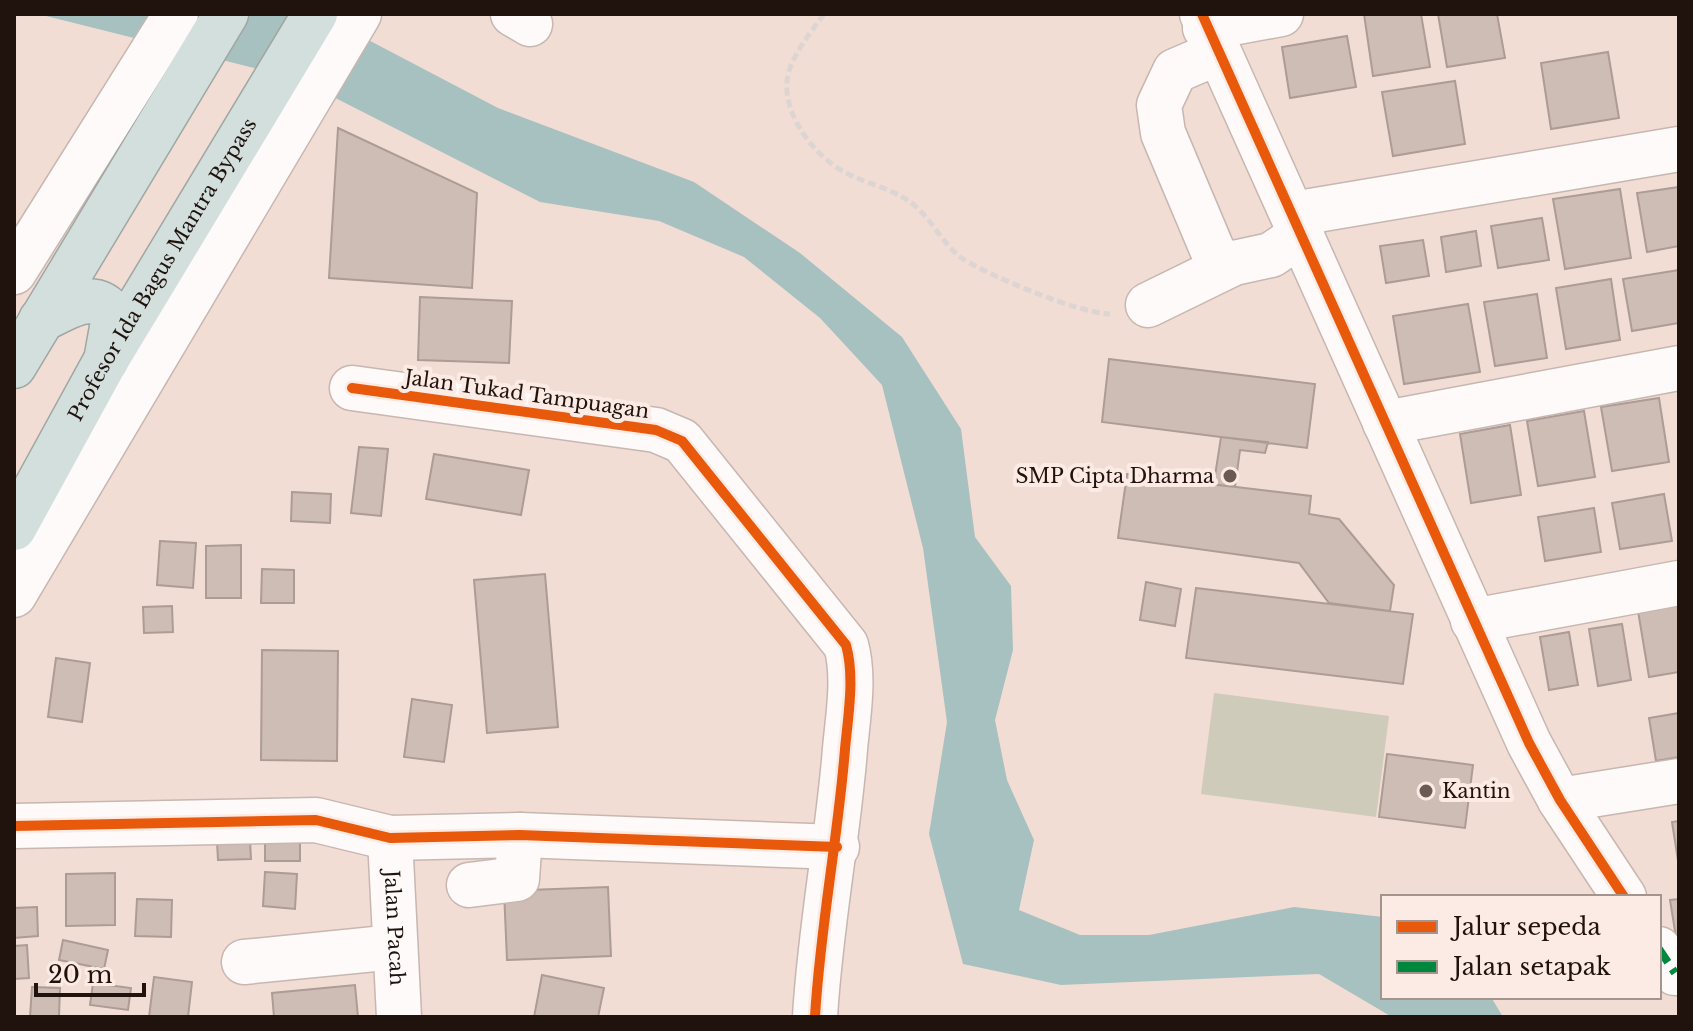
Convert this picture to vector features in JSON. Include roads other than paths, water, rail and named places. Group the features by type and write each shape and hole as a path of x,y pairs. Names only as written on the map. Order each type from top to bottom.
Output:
{"highway":[{"path":"14,366 226,14"},
{"name":"Profesor Ida Bagus Mantra Bypass","path":"14,528 105,362 315,14"},
{"path":"41,320 74,304 95,300 106,304 114,316 105,362"}],"street":[{"path":"14,272 176,14"},
{"path":"14,595 359,14"},
{"path":"1281,14 1208,32 1175,71 1159,105 1163,133 1214,254 1226,263 1271,255 1297,224 1679,149"},
{"path":"1208,32 1529,743 1560,800 1623,895"},
{"path":"1148,305 1234,263"},
{"path":"1385,423 1679,368"},
{"name":"Jalan Tukad Tampuagan","path":"352,388 656,430 691,449 846,645 851,661 837,847 815,1017"},
{"path":"1473,621 1679,583"},
{"path":"1560,800 1679,781"},
{"path":"14,826 316,820 390,838 520,835 837,847"},
{"path":"469,885 517,879 520,835"},
{"name":"Jalan Pacah","path":"390,838 399,1017"},
{"path":"244,962 395,947"},
{"path":"1661,952 1675,973 1679,973"}],"water":[{"path":"38,14 293,14 357,34 498,108 694,182 800,253 902,337 961,429 975,537 1011,586 1013,650 995,720 1007,780 1034,840 1019,910 1080,935 1149,935 1294,907 1381,917 1381,999 1492,999 1503,1017 1392,1017 1319,974 1061,985 963,964 929,834 947,722 923,548 882,385 820,318 744,257 659,221 540,202 298,79"}],"place":[{"name":"SMP Cipta Dharma","path":"1230,476"},
{"name":"Kantin","path":"1426,791"}]}
